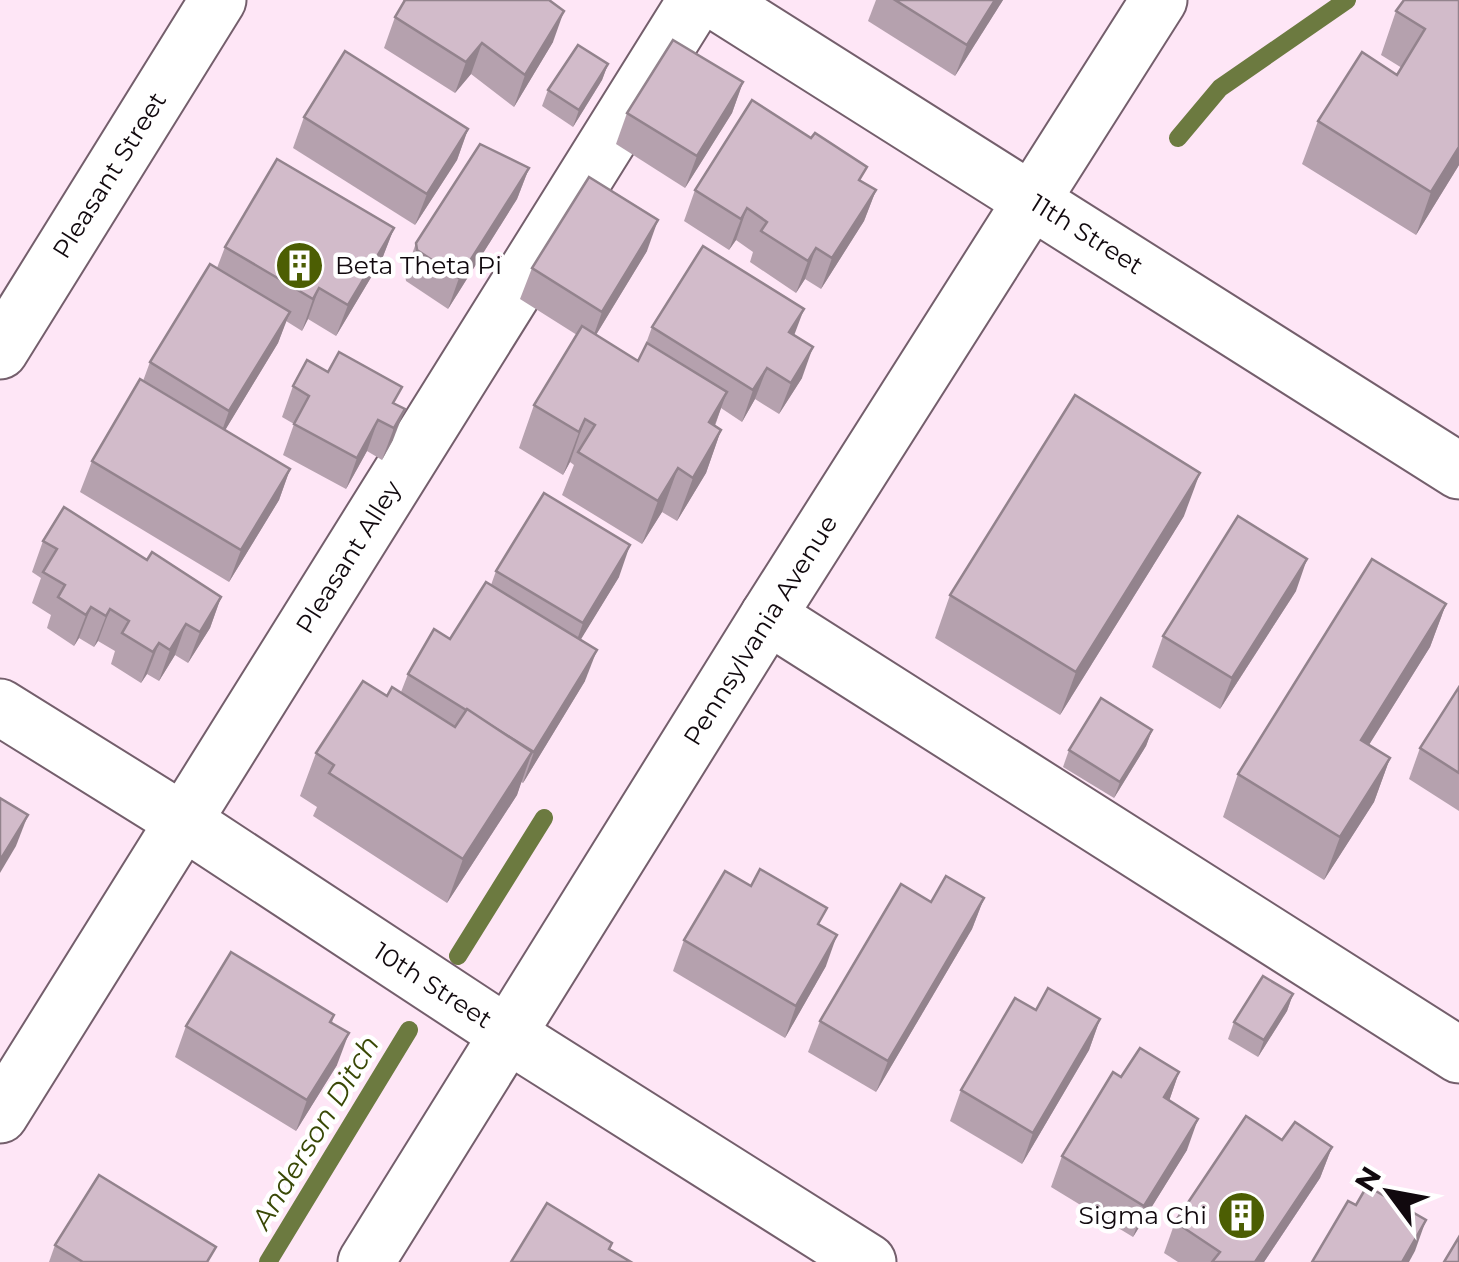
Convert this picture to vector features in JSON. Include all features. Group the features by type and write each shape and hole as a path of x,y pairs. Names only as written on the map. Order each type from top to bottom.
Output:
{"street":[{"name":"Pleasant Street","path":"0,350 218,0"},
{"name":"Pleasant Alley","path":"0,1115 696,0"},
{"name":"11th Street","path":"714,0 1459,471"},
{"name":"Pennsylvania Avenue","path":"366,1262 768,616 1159,0"},
{"path":"768,616 1459,1055"},
{"name":"10th Street","path":"0,707 868,1262"}],"building":[{"path":"405,0 549,0 564,11 525,75 482,43 466,62 395,17"},
{"path":"895,0 995,0 967,45"},
{"path":"1404,0 1459,0 1459,147 1431,192 1318,121 1362,52 1397,75 1425,29 1396,11"},
{"path":"673,40 743,82 697,156 627,113"},
{"path":"578,45 608,64 579,110 548,90"},
{"path":"345,51 468,129 427,194 304,117"},
{"path":"752,100 811,138 815,133 867,167 859,180 876,190 832,258 816,248 808,261 761,231 767,222 747,208 741,219 695,190"},
{"path":"480,144 529,168 459,278 417,250 416,243"},
{"name":"Beta Theta Pi","path":"277,159 394,228 348,305 319,288 313,299 225,247"},
{"path":"589,177 658,220 602,312 532,268"},
{"path":"703,246 804,309 789,332 813,347 791,383 767,368 753,390 652,327"},
{"path":"210,264 290,312 229,411 150,362"},
{"path":"582,326 638,361 647,343 727,392 709,422 721,430 693,478 678,468 658,501 578,452 595,425 585,419 579,432 534,405"},
{"path":"339,352 402,387 393,403 405,409 394,428 378,420 357,458 294,424 309,396 293,386 307,360 328,372"},
{"path":"140,379 290,469 241,550 92,461"},
{"path":"1075,395 1200,473 1076,672 950,595"},
{"path":"544,493 630,545 583,623 496,571"},
{"path":"64,507 147,560 152,552 221,597 200,632 186,624 170,650 159,643 153,652 122,633 129,621 110,609 106,616 91,607 86,615 58,597 65,585 43,572 57,549 43,541"},
{"path":"1238,516 1307,559 1232,678 1163,636"},
{"path":"1372,559 1446,604 1361,740 1390,758 1340,837 1238,774"},
{"path":"486,582 597,650 534,752 408,674 434,629 450,639"},
{"path":"363,681 387,696 392,687 455,727 467,709 532,752 463,859 329,773 334,765 316,753"},
{"path":"1459,687 1459,773 1420,748"},
{"path":"1101,698 1152,730 1120,782 1069,750"},
{"path":"0,798 28,815 0,860"},
{"path":"760,869 827,908 818,924 837,935 796,1006 684,940 725,871 751,886"},
{"path":"946,876 984,898 888,1061 820,1021 901,884 931,902"},
{"path":"231,952 334,1015 330,1022 349,1033 307,1100 186,1026"},
{"path":"1263,976 1293,994 1264,1040 1234,1022"},
{"path":"1048,988 1100,1019 1033,1133 961,1090 1015,998 1036,1010"},
{"path":"1140,1048 1179,1072 1164,1097 1198,1119 1144,1206 1062,1156 1113,1072 1121,1077"},
{"name":"Sigma Chi","path":"1246,1116 1282,1140 1295,1122 1332,1147 1255,1262 1212,1262 1220,1252 1175,1222"},
{"path":"99,1175 216,1247 207,1262 83,1262 55,1245"},
{"path":"1367,1186 1426,1220 1402,1262 1312,1262 1348,1201 1356,1205"},
{"path":"547,1203 612,1243 609,1249 631,1262 511,1262"},
{"path":"1459,1237 1459,1262 1444,1262"}],"waterway":[{"name":"Anderson Ditch","path":"1178,138 1220,88 1347,0"},
{"name":"Anderson Ditch","path":"458,956 544,818"},
{"name":"Anderson Ditch","path":"268,1262 409,1030"}],"place":[{"name":"Beta Theta Pi","path":"300,265"},
{"name":"Sigma Chi","path":"1242,1215"}]}
